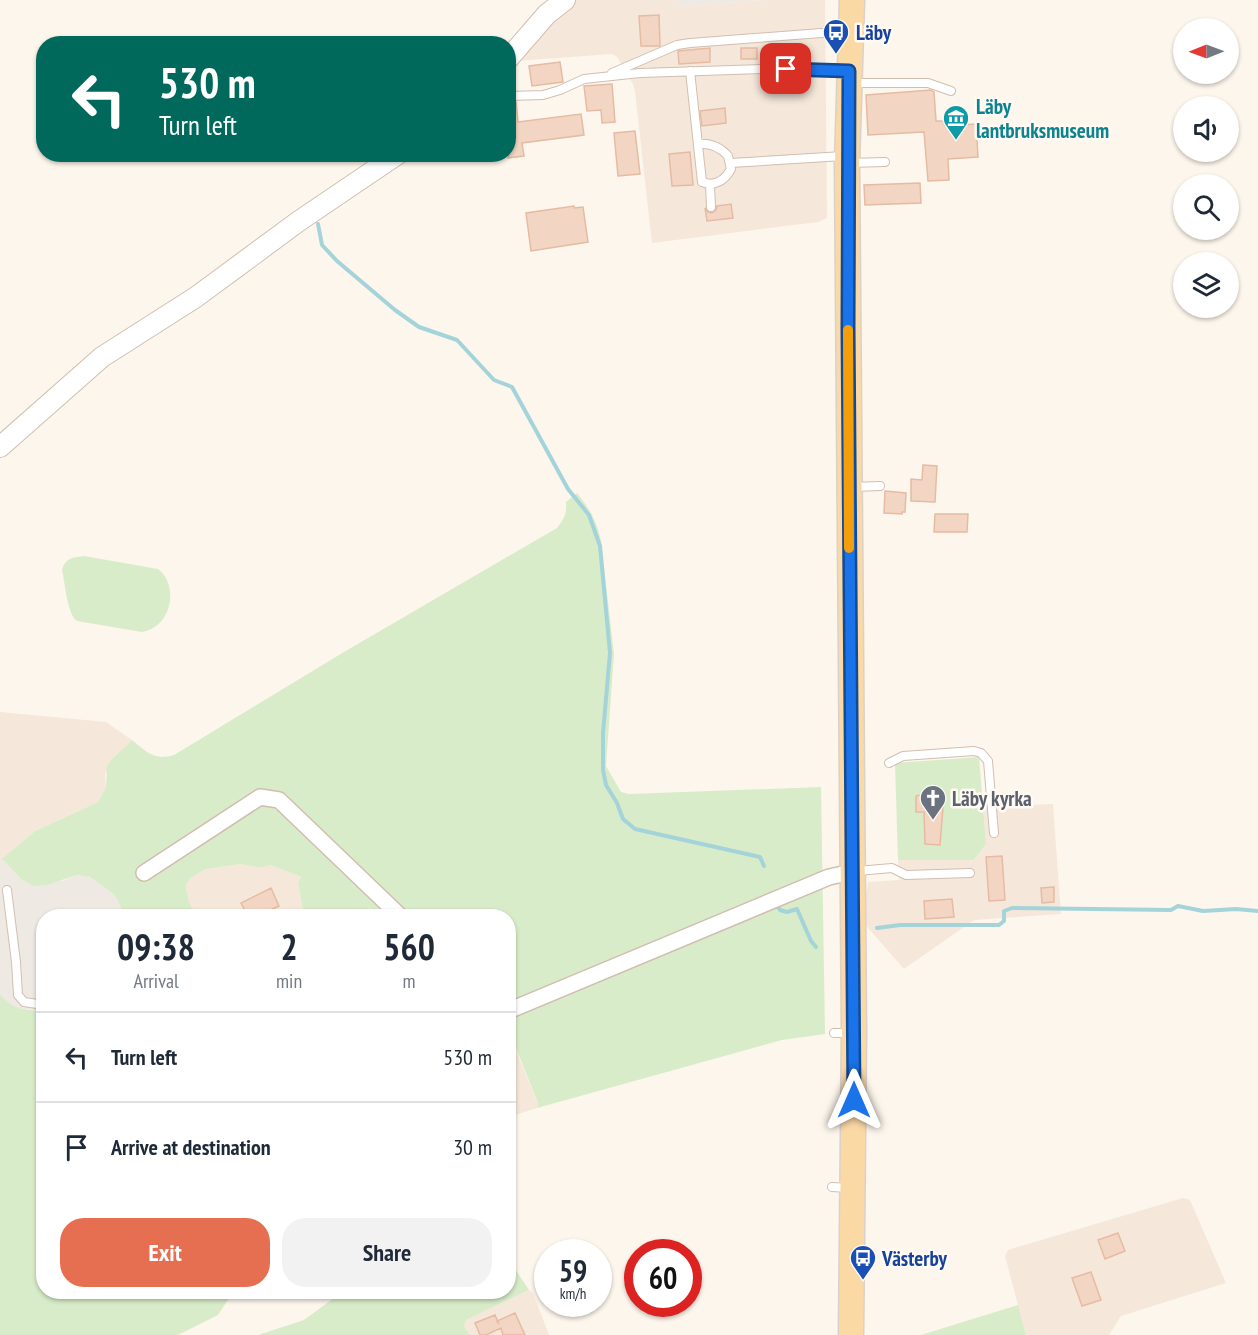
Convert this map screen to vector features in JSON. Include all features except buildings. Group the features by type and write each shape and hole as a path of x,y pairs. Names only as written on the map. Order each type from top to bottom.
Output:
{"main road":[{"path":"851,1335 843,1188 844,1033 852,872 847,159 852,0"}],"street":[{"path":"516,50 548,14 565,0"},
{"path":"0,447 102,357 196,297 299,221 386,162"},
{"path":"144,873 261,797 279,800 393,909"},
{"path":"516,1008 818,882 852,872"}],"lane":[{"path":"602,77 677,45 850,30"},
{"path":"516,96 543,95 584,79 602,77 640,73 763,69 928,82 951,91"},
{"path":"690,71 702,182 710,185 719,182 729,173 731,163 728,156 721,149 709,144 698,144"},
{"path":"731,163 847,159 885,162"},
{"path":"710,185 711,207"},
{"path":"849,487 880,486"},
{"path":"889,763 903,756 974,751 981,753 988,761 994,833"},
{"path":"852,872 892,868 906,875 970,873"},
{"path":"7,890 18,995 24,1002 36,1004"}],"shaded area":[{"path":"576,0 677,0 678,7 764,0 825,0 827,218 818,222 652,243 635,92 633,84 617,57 612,54 516,61 553,18"},
{"path":"677,0 764,0 678,7"},
{"path":"0,712 106,722 132,740 111,760 105,775 106,787 98,802 35,831 0,862"},
{"path":"1053,804 1061,914 974,920 904,969 862,921 868,882 899,880 898,860 975,859 986,844 983,807"},
{"path":"2,859 20,878 62,881 77,875 90,877 115,895 122,909 36,909 36,1010 15,1008 8,1004 0,994 0,862"},
{"path":"241,864 261,868 270,865 301,877 298,883 303,909 192,909 187,898 186,884 192,877 206,869"},
{"path":"516,1050 538,1104 537,1108 516,1115"},
{"path":"1183,1198 1190,1200 1226,1283 1121,1316 1109,1335 1026,1335 1005,1256 1008,1250"},
{"path":"529,1290 533,1293 534,1317 542,1317 549,1335 470,1335 464,1326 466,1320 510,1299 516,1299 516,1296"}],"green space":[{"path":"577,493 592,515 601,541 614,654 606,766 621,792 629,794 821,787 825,1034 782,1040 537,1108 538,1103 516,1048 516,909 303,909 298,883 301,877 270,865 261,868 241,864 206,869 192,877 186,884 192,909 122,909 115,895 90,877 77,875 47,885 33,886 20,878 2,859 35,831 98,802 106,787 107,766 132,740 156,756 174,755 344,652 557,528 562,522 566,502"},
{"path":"84,556 158,569 165,576 170,595 166,615 160,623 142,632 77,621 71,612 62,570 68,561"},
{"path":"979,757 986,844 974,860 898,860 895,763"},
{"path":"0,994 14,1006 36,1010 36,1299 228,1299 218,1315 178,1335 0,1335"},
{"path":"516,1270 529,1290 516,1296"},
{"path":"332,1299 510,1299 466,1320 464,1326 470,1335 258,1335 304,1320"},
{"path":"1018,1305 1026,1335 921,1335"}],"waterway":[{"path":"318,224 322,245 337,261 395,310 419,327 457,340 494,380 512,387 568,489 589,515 600,546 610,653 603,733 603,770 606,785 623,819 635,829 760,857 764,866"},
{"path":"877,928 900,925 999,925 1004,921 1004,911 1012,908 1171,910 1178,906 1203,911 1236,909 1258,911"},
{"path":"778,907 787,912 797,909 816,947"}],"slow traffic":[{"path":"848,330 849,548"}],"place":[{"name":"Läby","path":"836,55"},
{"name":"Läby lantbruksmuseum","path":"956,141"},
{"name":"Läby kyrka","path":"933,821"},
{"name":"Västerby","path":"863,1281"}],"route":[{"path":"786,69 849,71 847,163 854,1100"}]}
